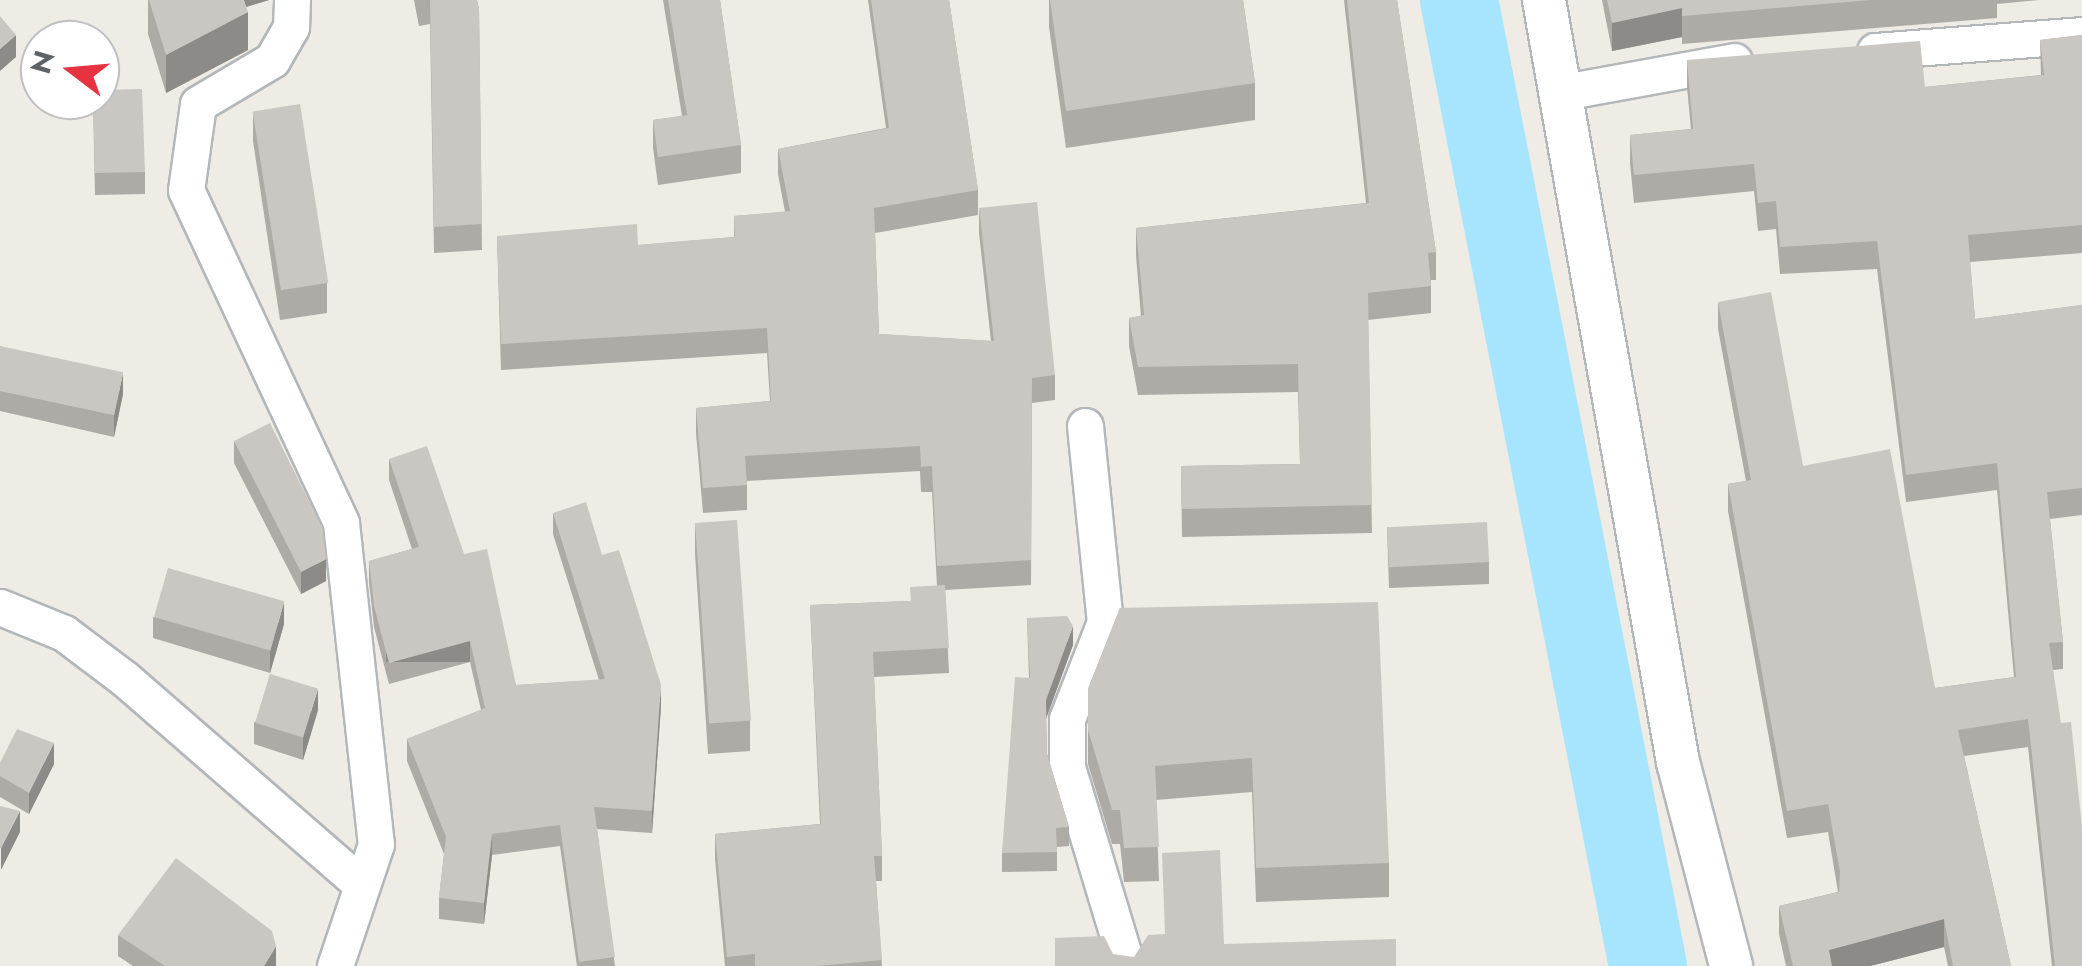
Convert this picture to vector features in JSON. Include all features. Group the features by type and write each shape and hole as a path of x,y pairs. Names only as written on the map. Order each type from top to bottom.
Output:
{"street":[{"path":"292,0 291,28 272,60 198,104 186,190 341,523 376,844 357,882 334,966"},
{"path":"1544,0 1678,762 1731,966"},
{"path":"1837,54 2082,35"},
{"path":"1558,93 1764,59"},
{"path":"1086,426 1104,622 1067,719 1067,767 1127,966"},
{"path":"0,607 64,633 124,679 357,882"}],"building":[{"path":"149,0 244,0 248,12 166,55"},
{"path":"430,0 477,0 482,224 434,227"},
{"path":"668,0 720,0 741,145 658,157 653,120 687,115"},
{"path":"871,0 949,0 978,190 874,208 879,334 994,341 979,208 1037,202 1055,375 1032,378 1031,560 937,566 932,466 921,467 920,446 745,456 747,485 703,488 696,408 771,401 767,328 501,344 497,236 637,224 638,245 735,237 734,216 790,211 778,149 889,128"},
{"path":"1050,0 1243,0 1255,83 1066,111"},
{"path":"1347,0 1397,0 1436,252 1428,253 1431,286 1368,293 1372,505 1182,509 1181,466 1300,464 1298,364 1138,367 1129,318 1144,315 1136,228 1369,203"},
{"path":"1607,0 1871,0 1682,16 1682,8 1612,23"},
{"path":"0,16 16,35 0,49"},
{"path":"2082,35 2082,225 1968,235 1975,319 2082,305 2082,488 2047,492 2063,642 2049,643 2061,723 2071,722 2082,827 2082,966 2055,966 2028,719 1958,730 2011,966 1953,966 1944,919 1829,950 1832,966 1793,966 1779,906 1839,892 1840,872 1828,804 1787,811 1728,484 1751,480 1718,302 1771,292 1803,466 1890,449 1935,688 2016,677 1997,463 1906,475 1877,241 1780,247 1776,201 1758,203 1754,164 1634,175 1630,135 1693,129 1687,60 1920,41 1925,87 2044,75 2040,40"},
{"path":"142,89 145,172 95,173 94,120 120,120 120,90"},
{"path":"300,104 328,283 281,290 253,112"},
{"path":"0,346 123,372 114,415 0,391"},
{"path":"270,423 322,527 326,559 301,572 234,441"},
{"path":"427,446 464,554 487,549 516,685 605,679 553,513 586,502 602,555 619,550 661,685 652,811 594,807 615,957 579,962 560,825 492,834 484,903 439,898 446,837 407,739 485,708 470,641 389,663 374,606 369,561 419,547 389,459"},
{"path":"737,520 751,721 709,723 695,523"},
{"path":"1487,522 1489,562 1389,567 1387,527"},
{"path":"168,568 284,601 270,650 154,617"},
{"path":"945,585 949,648 873,652 882,856 874,856 882,960 755,966 755,954 727,957 715,834 821,824 810,605 911,601 910,587"},
{"path":"1378,602 1389,863 1256,868 1252,758 1155,766 1159,847 1124,848 1120,810 1112,810 1088,730 1088,689 1120,608"},
{"path":"1067,616 1073,626 1046,700 1047,754 1069,827 1056,828 1057,852 1002,853 1015,677 1030,678 1027,618"},
{"path":"270,674 318,689 303,737 255,723"},
{"path":"17,729 54,743 29,793 0,776 0,763"},
{"path":"0,806 20,811 1,848 0,848"},
{"path":"1220,850 1224,944 1396,939 1396,966 1055,966 1055,938 1104,936 1113,954 1134,957 1148,935 1165,934 1162,853"},
{"path":"176,858 272,931 276,946 264,966 165,966 118,935"}],"waterway":[{"path":"1459,0 1648,966"}]}
